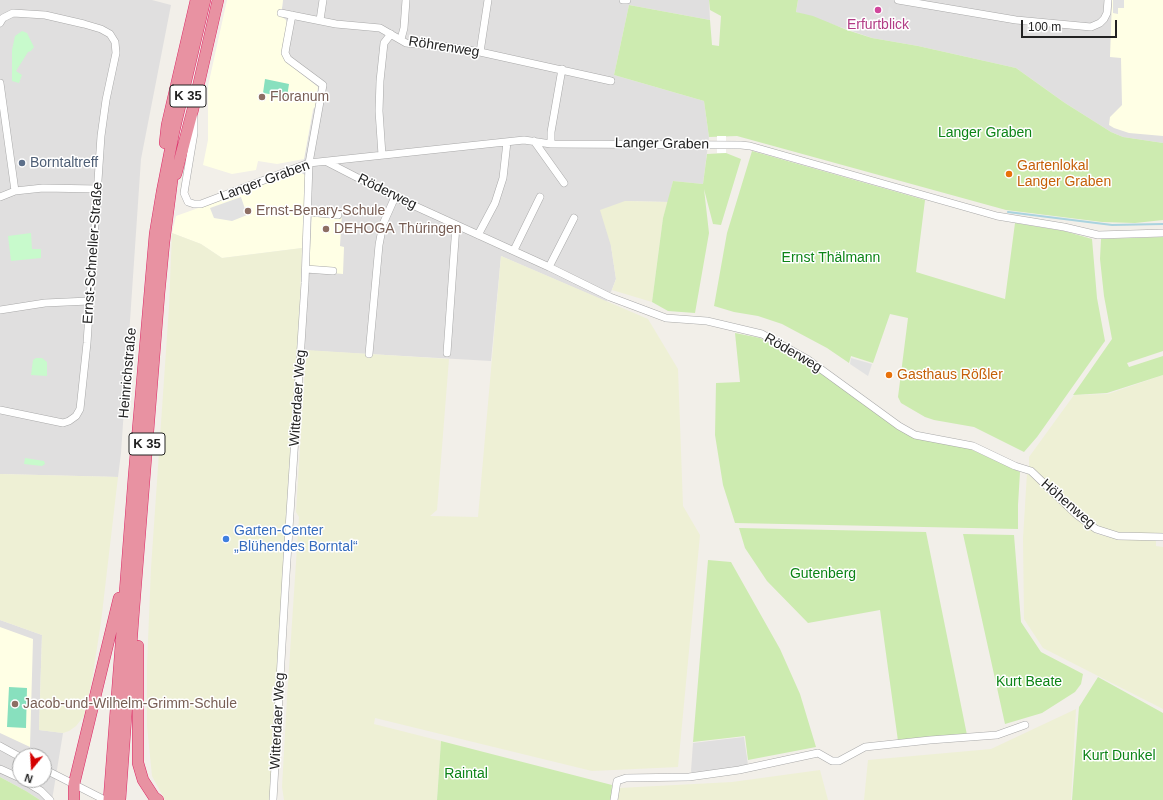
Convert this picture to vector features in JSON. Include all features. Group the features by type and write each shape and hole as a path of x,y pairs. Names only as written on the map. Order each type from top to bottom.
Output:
{"highway":[{"name":"K 35","path":"166,193 158,184 167,125 196,0"},
{"name":"Heinrichstraße","path":"120,800 166,193 174,131 205,0"},
{"name":"Heinrichstraße","path":"109,800 148,304 155,234 166,193 210,0"},
{"name":"K 35","path":"166,193 193,109 218,0"},
{"path":"74,800 74,784 122,585 127,570"},
{"path":"133,619 138,628 138,763 143,780 154,797 158,800"}],"street":[{"path":"320,20 323,0"},
{"path":"401,39 404,28 406,0"},
{"path":"480,52 488,0"},
{"path":"898,0 1016,20 1091,27 1100,24 1104,19 1107,13 1108,0"},
{"name":"Ernst-Schneller-Straße","path":"0,23 3,18 13,13 44,15 84,24 101,29 110,34 115,42 116,53 100,136 80,409 76,416 63,423 0,410"},
{"name":"Röhrenweg","path":"281,13 336,24 380,28 406,43 450,47 480,52 612,80"},
{"name":"Witterdaer Weg","path":"273,800 306,269 309,163 323,85 288,59 285,53 292,15"},
{"path":"382,155 378,111 380,81 384,43 391,34"},
{"path":"551,144 551,132 562,69"},
{"path":"0,83 15,191"},
{"name":"Langer Graben","path":"193,109 194,133 184,193 188,202 194,204 208,202 309,163 524,140 551,144 750,146 997,216 1064,227 1098,235 1163,233"},
{"path":"534,141 564,183"},
{"path":"478,235 495,202 503,178 507,142"},
{"name":"Röderweg","path":"327,162 395,197 514,250 610,297 666,318 707,321 762,334 807,358 899,426 915,435 973,446 1024,469"},
{"path":"0,197 15,191 44,188 97,189"},
{"path":"369,354 379,245 383,224 395,197"},
{"path":"514,250 540,197"},
{"path":"308,212 338,215"},
{"path":"549,267 574,218"},
{"path":"447,353 456,225"},
{"path":"306,269 333,271"},
{"path":"0,310 45,302 89,302"},
{"name":"Höhenweg","path":"1024,469 1031,471 1077,515 1096,529 1118,536 1163,538"},
{"path":"614,800 618,781 626,778 689,777 739,770 818,753 832,761 839,761 865,747 998,735 1025,725"},
{"path":"0,746 12,753"},
{"path":"0,769 12,774"},
{"path":"52,773 105,800"},
{"path":"36,788 50,800"}],"shaded area":[{"path":"0,0 152,0 171,5 141,159 121,453 118,477 0,474"},
{"name":"Floranum","path":"227,0 283,0 281,16 286,20 287,24 282,55 285,61 318,87 304,159 277,164 258,161 256,170 232,174 203,165 208,140 208,86"},
{"path":"283,0 709,0 710,20 629,5 614,75 704,101 709,137 703,184 673,181 668,202 625,201 611,246 616,279 607,302 501,256 491,361 298,350 306,180 305,175 302,173 318,87 285,61 282,55 287,25 286,20 281,16"},
{"path":"798,0 1163,0 1163,143 1123,137 1111,132 1065,103 1016,68 918,46 872,38 796,12"},
{"path":"1112,0 1163,0 1163,136 1129,133 1109,125 1110,117 1122,105 1121,58 1110,57"},
{"path":"1113,0 1124,0 1124,8 1118,8 1118,14 1113,13"},
{"path":"889,6 893,9 890,24 886,21"},
{"name":"Ernst-Benary-Schule","path":"299,172 305,175 306,179 302,248 222,258 201,244 172,233 176,216"},
{"path":"241,197 247,215 232,221 214,218 210,208"},
{"path":"625,201 668,202 663,218 652,302 612,290 616,279 611,246 600,210"},
{"name":"DEHOGA Thüringen","path":"312,211 342,212 340,246 344,247 343,274 309,271"},
{"path":"172,233 201,244 222,258 302,248 298,350 277,685 272,690 271,698 276,707 270,800 165,800 152,776 147,726 147,665 151,568 169,307"},
{"path":"501,256 648,319 678,369 683,506 700,535 678,767 592,771 375,718 374,724 441,741 437,800 284,800 282,787 299,517 296,512 306,350 449,359 437,510 430,516 478,517"},
{"path":"851,358 872,364 868,376 850,364"},
{"path":"1163,375 1163,535 1119,533 1100,527 1029,468 1029,457 1074,395 1108,394"},
{"path":"1027,473 1097,534 1121,540 1156,540 1156,546 1163,547 1163,709 1043,648 1024,619 1023,538"},
{"path":"0,474 118,477 101,622 92,680 84,716 76,726 63,733 39,730 42,635 0,620"},
{"path":"0,620 42,635 39,730 63,733 52,800 40,800 20,788 52,788 52,748 12,748 12,783 0,777"},
{"name":"Jacob-und-Wilhelm-Grimm-Schule","path":"0,627 33,639 30,747 0,733"},
{"path":"1076,709 1071,800 864,800 868,760 991,749"},
{"path":"744,737 748,765 724,770 692,773 693,743"},
{"path":"820,770 828,800 618,800 619,788 732,782"}],"green space":[{"name":"Langer Graben","path":"709,0 798,0 796,12 813,16 847,30 872,38 918,46 1016,68 1065,103 1111,132 1123,137 1163,143 1163,220 1135,223 1102,222 1006,210 737,136 709,137 704,101 614,75 629,5 710,20 712,45 719,46 721,16 710,10"},
{"path":"22,31 27,33 34,47 28,52 16,71 22,75 19,83 12,81 12,50 15,36"},
{"path":"265,79 289,84 287,97 263,93"},
{"name":"Ernst Thälmann","path":"752,151 925,200 916,272 1005,299 1015,223 1064,231 1092,239 1097,298 1105,341 1037,437 1024,452 974,427 934,420 925,417 901,403 898,397 908,318 890,314 873,363 851,356 849,363 827,348 782,324 758,316 734,312 714,306 727,233"},
{"path":"726,153 741,159 721,225 713,224 704,189 709,233 695,313 668,311 652,302 663,218 673,181 703,184 707,154"},
{"path":"31,233 32,249 41,249 41,258 11,261 8,236"},
{"path":"1163,237 1163,351 1127,363 1129,367 1163,356 1163,375 1107,393 1073,395 1112,339 1104,296 1100,259 1101,239"},
{"path":"735,333 760,338 809,364 914,438 966,447 1020,472 1018,529 735,523 723,485 715,435 716,383 740,382"},
{"path":"36,358 42,358 47,362 47,376 31,375 33,360"},
{"path":"25,458 44,461 45,464 42,466 24,464"},
{"name":"Gutenberg","path":"739,528 926,532 967,735 898,741 880,610 808,623 767,581 745,548"},
{"name":"Kurt Beate","path":"963,534 1014,535 1021,622 1041,652 1083,674 1081,684 1075,692 1042,713 1005,724"},
{"name":"Gutenberg","path":"708,560 731,562 780,649 800,694 816,747 748,760 745,736 693,742"},
{"name":"Kurt Dunkel","path":"1098,677 1163,713 1163,800 1072,800 1079,707"},
{"path":"9,687 27,688 26,728 7,727"},
{"name":"Raintal","path":"441,741 612,785 611,800 437,800"},
{"path":"0,777 12,783 12,788 20,788 40,800 0,800"}],"pier":[{"path":"717,136 726,136 726,153 717,153"}],"waterway":[{"path":"1008,212 1112,225 1163,224"}],"place":[{"name":"Erfurtblick","path":"878,10"},
{"name":"Floranum","path":"262,97"},
{"name":"Borntaltreff","path":"22,163"},
{"name":"Gartenlokal Langer Graben","path":"1009,174"},
{"name":"Ernst-Benary-Schule","path":"248,211"},
{"name":"DEHOGA Thüringen","path":"326,229"},
{"name":"Gasthaus Rößler","path":"889,375"},
{"name":"Garten-Center „Blühendes Borntal“","path":"226,539"},
{"name":"Jacob-und-Wilhelm-Grimm-Schule","path":"15,704"}]}
